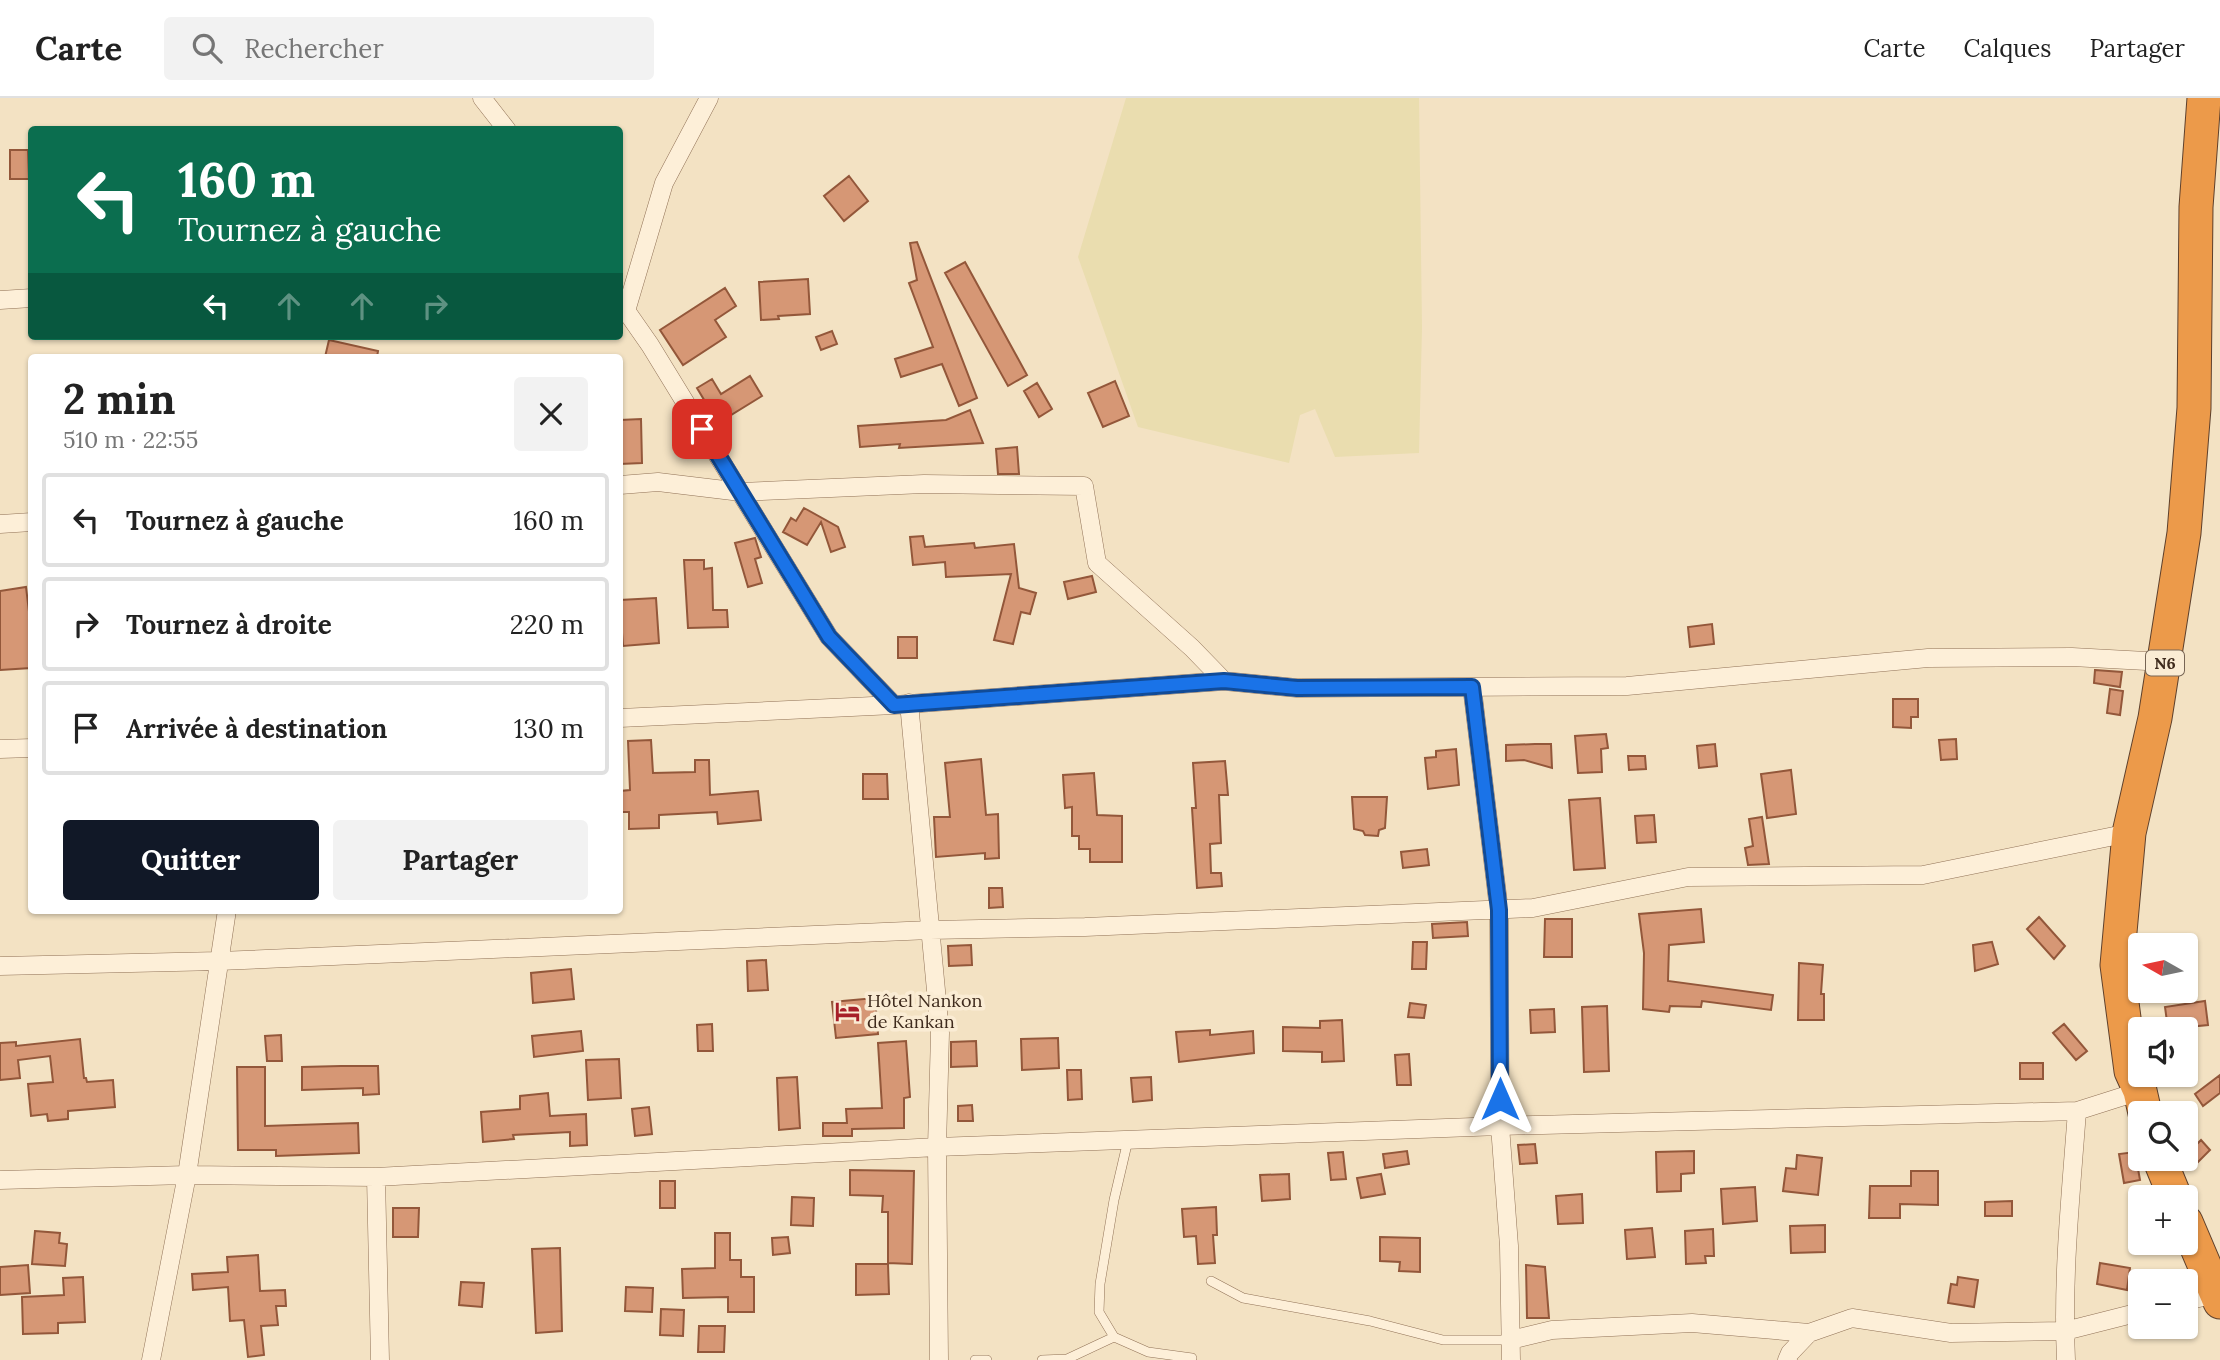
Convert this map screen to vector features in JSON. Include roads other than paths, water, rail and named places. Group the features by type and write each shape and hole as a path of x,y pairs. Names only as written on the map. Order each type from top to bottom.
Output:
{"highway":[{"name":"N6","path":"2142,1101 2131,1071 2117,965 2129,832 2165,662 2184,533 2194,408 2196,207 2203,106"},
{"path":"2195,1255 2207,1299"}],"street":[{"path":"482,98 504,126"},
{"path":"709,98 664,183 623,306 650,345 829,637 901,704 930,930 940,1033 937,1147 939,1360"},
{"path":"0,300 28,298"},
{"path":"623,485 658,482 741,492 924,484 1084,486 1097,563 1192,648 1224,681"},
{"path":"0,524 28,522"},
{"path":"623,718 901,704 1224,681 1297,688 1627,687 1928,658 2072,657 2165,662"},
{"path":"1472,687 1499,910 1500,1126 1509,1246 1511,1360"},
{"path":"0,749 28,748"},
{"path":"0,966 219,961 930,930 1085,927 1533,908 1689,877 1923,875 2129,832"},
{"path":"151,1360 187,1175 226,914"},
{"path":"0,1180 187,1175 376,1177 937,1147 1500,1126 2077,1111 2128,1104"},
{"path":"2066,1360 2065,1331 2077,1111"},
{"path":"376,1177 380,1360"},
{"path":"1511,1340 1552,1330 1692,1323 1809,1332 1852,1318 1951,1333 2065,1331 2128,1315"},
{"path":"1787,1360 1809,1332"}],"lane":[{"path":"1128,1140 1114,1200 1100,1284 1099,1312 1114,1337 1148,1352 1192,1357"},
{"path":"1211,1281 1243,1298 1370,1321 1443,1340 1511,1340"},
{"path":"1042,1360 1067,1359 1114,1337"},
{"path":"975,1360 987,1360"}],"place":[{"name":"Hôtel Nankon de Kankan","path":"847,1011"}]}
